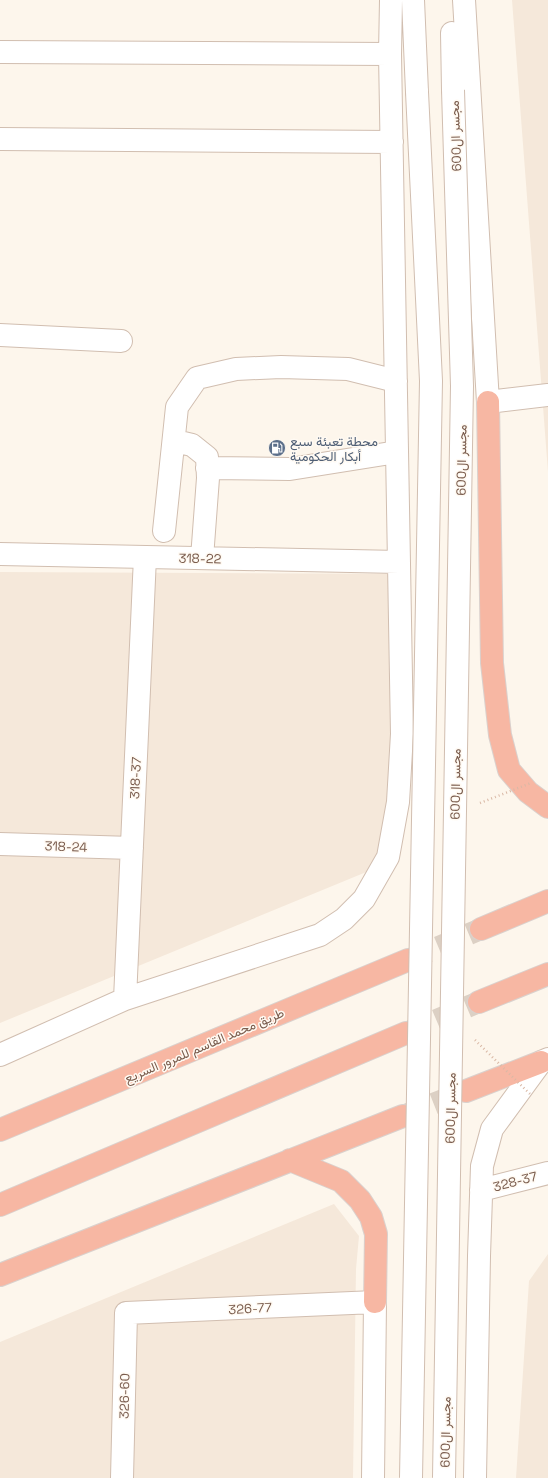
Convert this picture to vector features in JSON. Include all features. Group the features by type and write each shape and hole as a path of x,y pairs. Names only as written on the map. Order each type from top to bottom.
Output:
{"highway":[{"path":"488,402 492,663 500,735 509,770 528,792 548,807"},
{"path":"481,930 548,901"},
{"name":"طريق محمد القاسم للمرور السريع","path":"0,1130 408,960"},
{"path":"479,1002 548,974"},
{"path":"0,1205 406,1033"},
{"path":"466,1091 544,1060"},
{"path":"0,1275 403,1116"},
{"path":"290,1160 341,1180 360,1200 372,1217 376,1234 375,1302"}],"street":[{"path":"0,1055 125,999 320,935 344,919 364,899 388,857 398,802 402,734 390,54 391,0"},
{"path":"411,1478 431,381 413,0"},
{"name":"مجسر ال600","path":"444,1478 462,386 451,0"},
{"path":"464,0 488,402 548,395"},
{"path":"0,52 390,54"},
{"path":"0,139 392,142"},
{"path":"0,335 121,341"},
{"path":"164,531 175,441 177,407 197,378 236,369 281,367 348,369 396,381"},
{"path":"175,441 192,445 207,457 202,558"},
{"path":"207,468 290,469 397,452"},
{"name":"318-22","path":"0,554 399,562"},
{"name":"318-37","path":"125,999 145,557"},
{"name":"318-24","path":"0,844 132,848"},
{"path":"475,1478 482,1166 492,1129 544,1060"},
{"name":"328-37","path":"481,1190 548,1172"},
{"path":"373,1478 375,1302"},
{"name":"326-77","path":"126,1313 375,1302"},
{"name":"326-60","path":"122,1478 126,1313"}],"path":[{"path":"480,801 531,783"},
{"path":"472,1037 532,1096"}],"shaded area":[{"path":"512,0 548,0 548,472"},
{"path":"0,572 409,574 393,861 0,1023"},
{"path":"334,1204 359,1236 356,1269 353,1478 0,1478 0,1342"},
{"path":"548,1254 548,1478 516,1478 529,1281"}],"tunnel":[{"path":"408,960 481,929"},
{"path":"406,1033 479,1002"},
{"path":"403,1116 466,1091"}],"place":[{"name":"محطة تعبئة سبع أبكار الحكومية","path":"277,448"}]}
